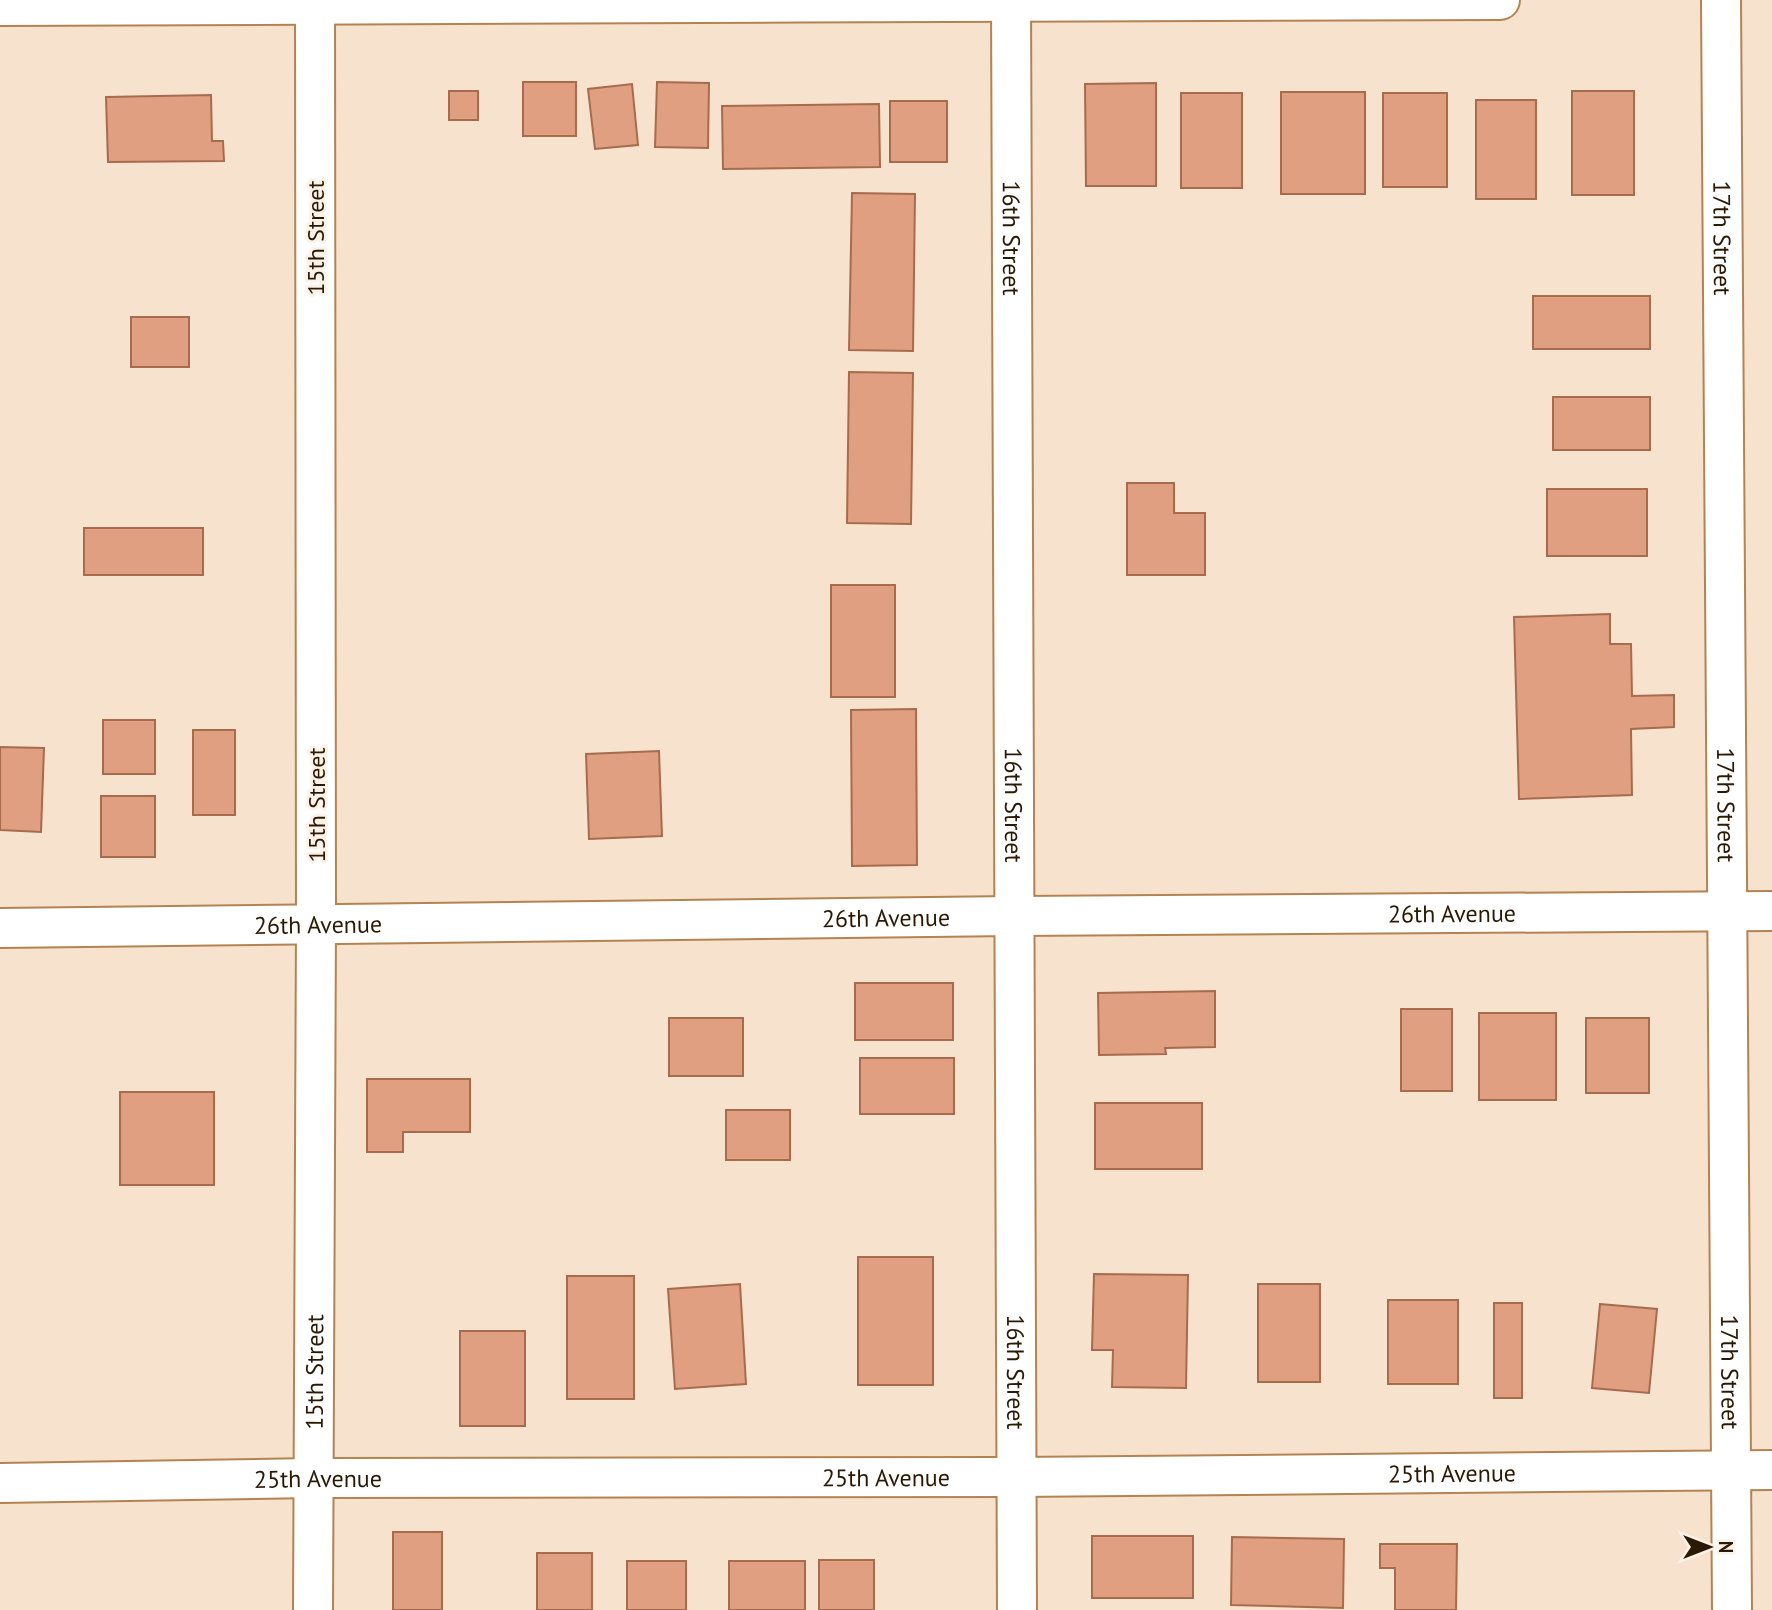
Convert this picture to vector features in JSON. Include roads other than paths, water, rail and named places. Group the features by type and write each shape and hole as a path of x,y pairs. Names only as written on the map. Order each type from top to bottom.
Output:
{"street":[{"path":"0,6 315,1 1500,0"},
{"name":"17th Street","path":"1721,0 1732,1610"},
{"name":"15th Street","path":"313,1610 316,923 315,1"},
{"name":"16th Street","path":"1011,2 1017,1610"},
{"name":"26th Avenue","path":"0,928 1013,916 1772,911"},
{"name":"25th Avenue","path":"0,1483 312,1478 1016,1477 1772,1470"}]}
